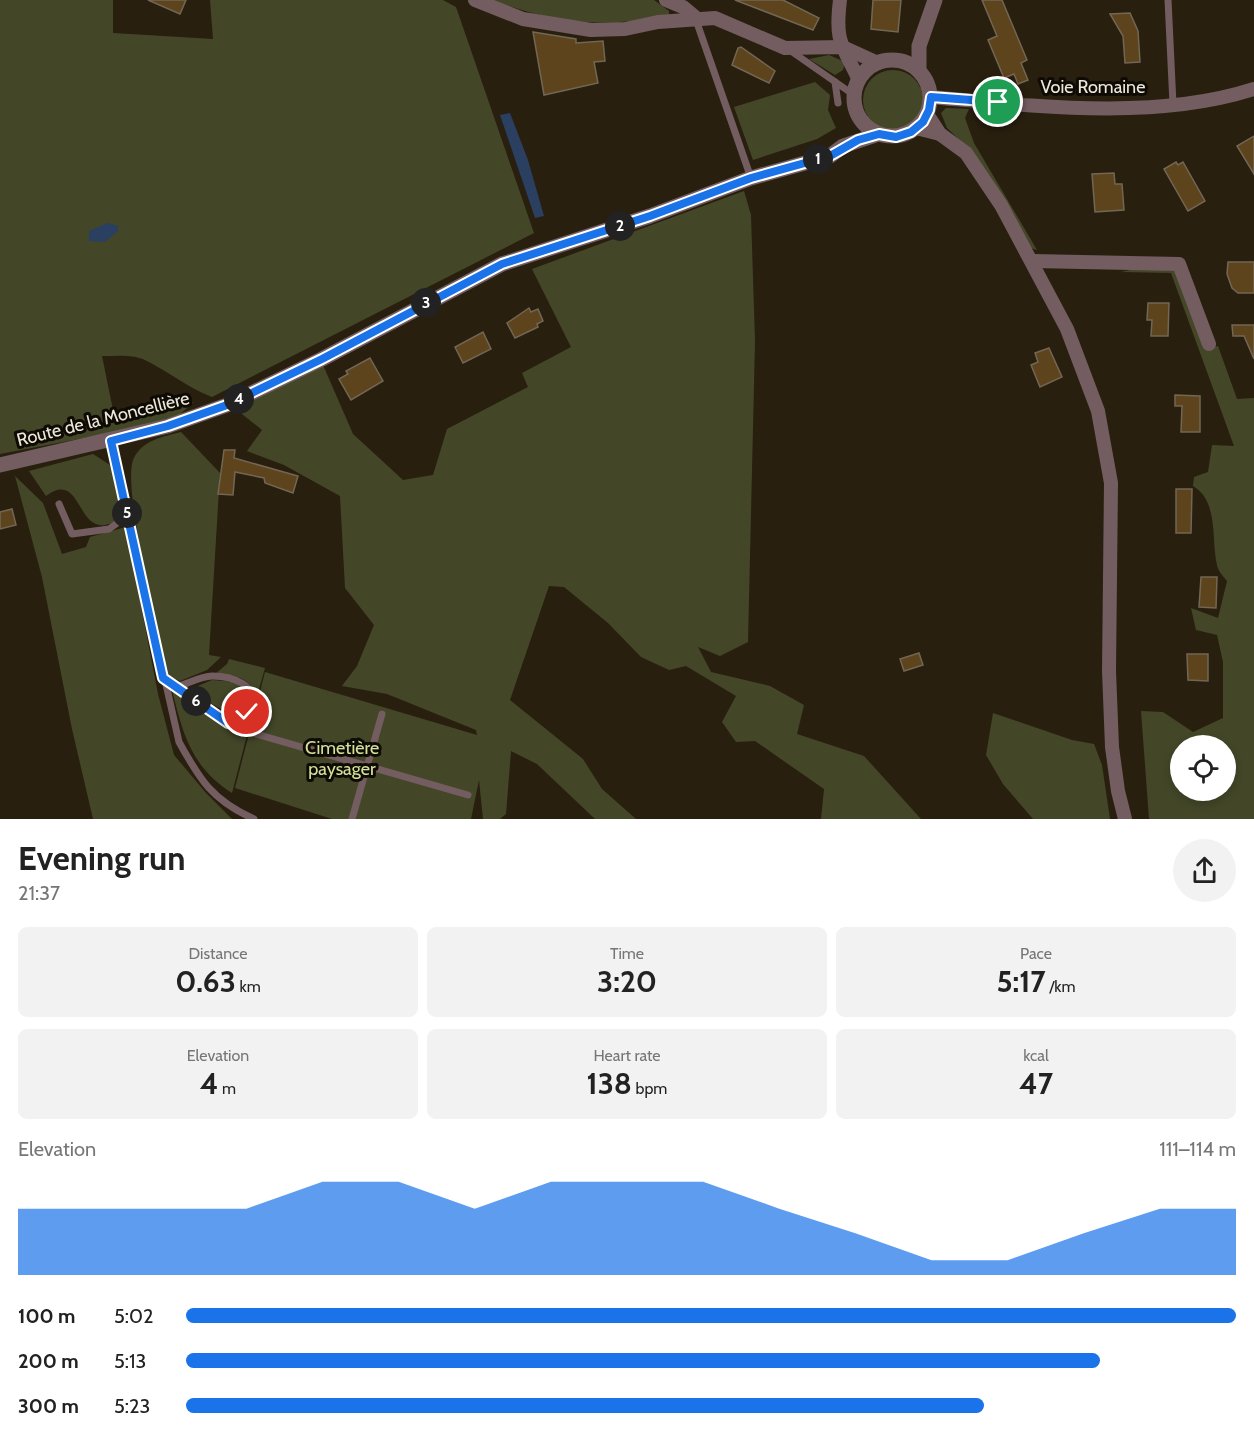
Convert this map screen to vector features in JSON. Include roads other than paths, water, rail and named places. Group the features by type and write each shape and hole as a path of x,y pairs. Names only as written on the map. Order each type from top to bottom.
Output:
{"street":[{"path":"475,0 523,18 591,30 625,29 695,17 715,18 785,48 843,46 878,63"},
{"path":"666,0 683,7 695,17"},
{"path":"840,0 837,26 839,40 858,78 854,95 857,113 852,132 843,146"},
{"path":"919,71 919,46 935,0"},
{"path":"858,78 878,63 898,61 919,46"},
{"path":"857,113 867,127 879,134 896,137 916,128 927,114 931,97 927,83 919,71 898,61"},
{"name":"Voie Romaine","path":"931,97 1072,109 1173,104 1254,89"},
{"path":"927,114 940,134 966,153 986,178 1033,261 1084,368 1098,411 1111,483 1109,671 1112,747 1118,791 1125,819"},
{"path":"916,128 940,134"},
{"name":"Route de la Moncellière","path":"0,465 168,426 227,405 322,359 502,264 650,216 751,178 830,156 843,146 879,134"},
{"path":"1033,261 1179,264 1209,344"}],"lane":[{"path":"1168,0 1173,104"},
{"path":"695,17 751,178"},
{"path":"785,48 854,95"},
{"path":"835,82 838,103"},
{"path":"111,441 179,742 202,782 233,810 254,819"},
{"path":"59,504 72,534 109,529 127,516"},
{"path":"176,687 210,676 242,681 248,687 251,701 247,712 228,723"},
{"path":"163,678 228,723 468,795"},
{"path":"352,819 382,714"}],"water":[{"path":"510,113 528,160 544,216 535,218 500,115"},
{"path":"107,223 119,226 117,232 105,242 89,241 89,231"}],"park label":[{"name":"Cimetière paysager","path":"342,758"}]}
